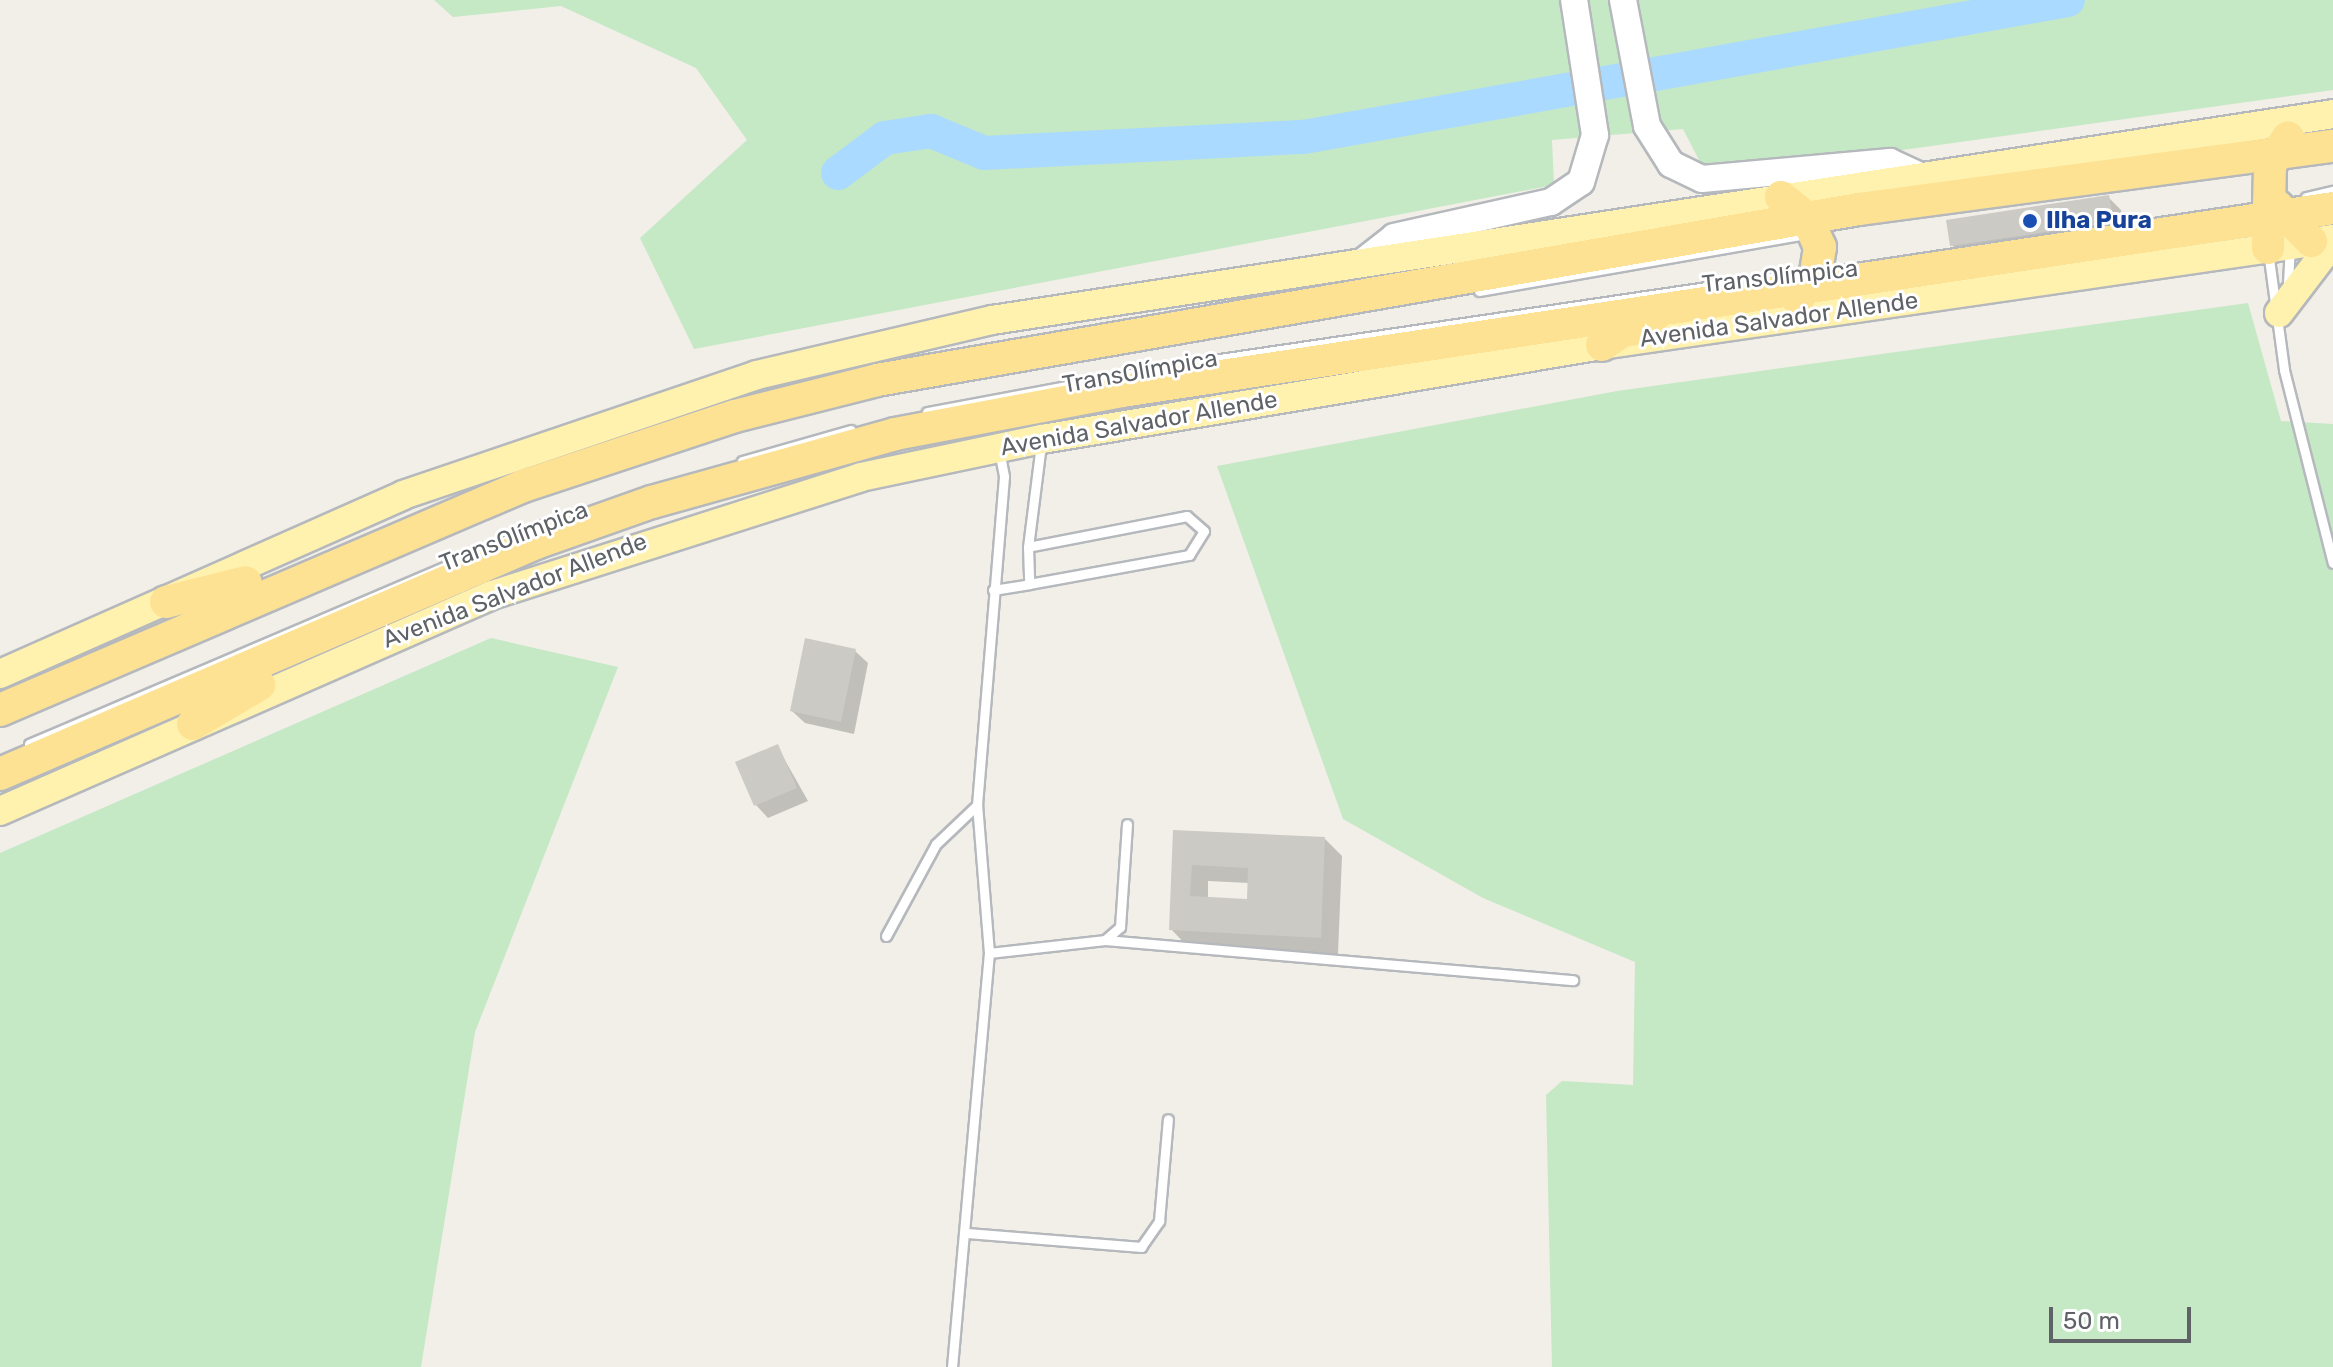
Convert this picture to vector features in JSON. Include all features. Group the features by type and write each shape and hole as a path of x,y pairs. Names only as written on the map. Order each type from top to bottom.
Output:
{"highway":[{"path":"2276,209 2300,130 2333,126"},
{"name":"Avenida Salvador Allende","path":"8,762 536,543 748,473 976,417 1812,280 2276,209 2333,146"},
{"path":"1602,345 1623,331 1787,306 1812,280 1812,225 1781,197"},
{"name":"Avenida Salvador Allende","path":"0,710 437,519 735,416 877,380 1812,225 2333,208"},
{"path":"166,602 211,595 419,517 437,519"},
{"path":"193,724 224,702 520,561 536,543"}],"main road":[{"path":"0,674 403,495 757,375 992,320 1918,175 2333,114"},
{"path":"2276,209 2279,313"},
{"name":"Avenida Salvador Allende","path":"0,811 492,595 628,546 861,477 1042,439 1602,345 2276,209"}],"street":[{"path":"1365,260 1394,237 1551,202 1581,182 1595,143 1574,0"},
{"path":"1623,0 1650,134 1671,164 1702,179 1890,162 1918,175"}],"lane":[{"name":"TransOlímpica","path":"2276,209 2333,160"},
{"name":"TransOlímpica","path":"1868,223 2276,209 2333,191"},
{"path":"2276,209 2292,272 2279,313"},
{"path":"2276,209 2284,370 2333,563"},
{"name":"TransOlímpica","path":"1460,294 1812,225 1854,225"},
{"name":"TransOlímpica","path":"916,414 1268,351 1812,280"},
{"name":"TransOlímpica","path":"895,392 1180,336 1445,296"},
{"path":"722,466 863,427"},
{"path":"1029,584 1032,474 1042,439"},
{"path":"952,1367 967,1233 989,953 977,805 1004,476 998,448"},
{"name":"TransOlímpica","path":"0,726 431,538 676,451"},
{"path":"633,493 692,475"},
{"name":"TransOlímpica","path":"8,762 566,516"},
{"path":"993,590 1189,555 1204,531 1187,516 1028,547"},
{"path":"886,936 936,844 977,805"},
{"path":"1105,940 1126,910 1127,824"},
{"path":"989,953 1105,940 1573,980"},
{"path":"967,1233 1141,1247 1159,1221 1168,1119"}],"green space":[{"path":"434,0 2333,0 2333,90 1723,175 1700,162 1683,129 1552,140 1554,185 694,349 640,238 747,140 696,68 561,6 453,17"},
{"path":"2248,303 2281,421 2333,424 2333,1367 1552,1367 1546,1095 1562,1081 1633,1085 1635,962 1483,898 1343,819 1217,466 1617,391"},
{"path":"491,638 618,667 475,1032 421,1367 0,1367 0,853"}],"building":[{"name":"Ilha Pura","path":"2109,195 2114,222 1950,246 1946,220"},
{"path":"805,638 856,649 841,722 790,711"},
{"path":"778,744 797,788 754,806 735,762"},
{"path":"1173,830 1325,837 1321,938 1169,930","holes":["1192,865 1248,868 1247,899 1190,896"]}],"waterway":[{"path":"838,173 885,138 931,131 984,153 1304,137 2068,0"}],"place":[{"name":"Ilha Pura","path":"2030,221"}]}
